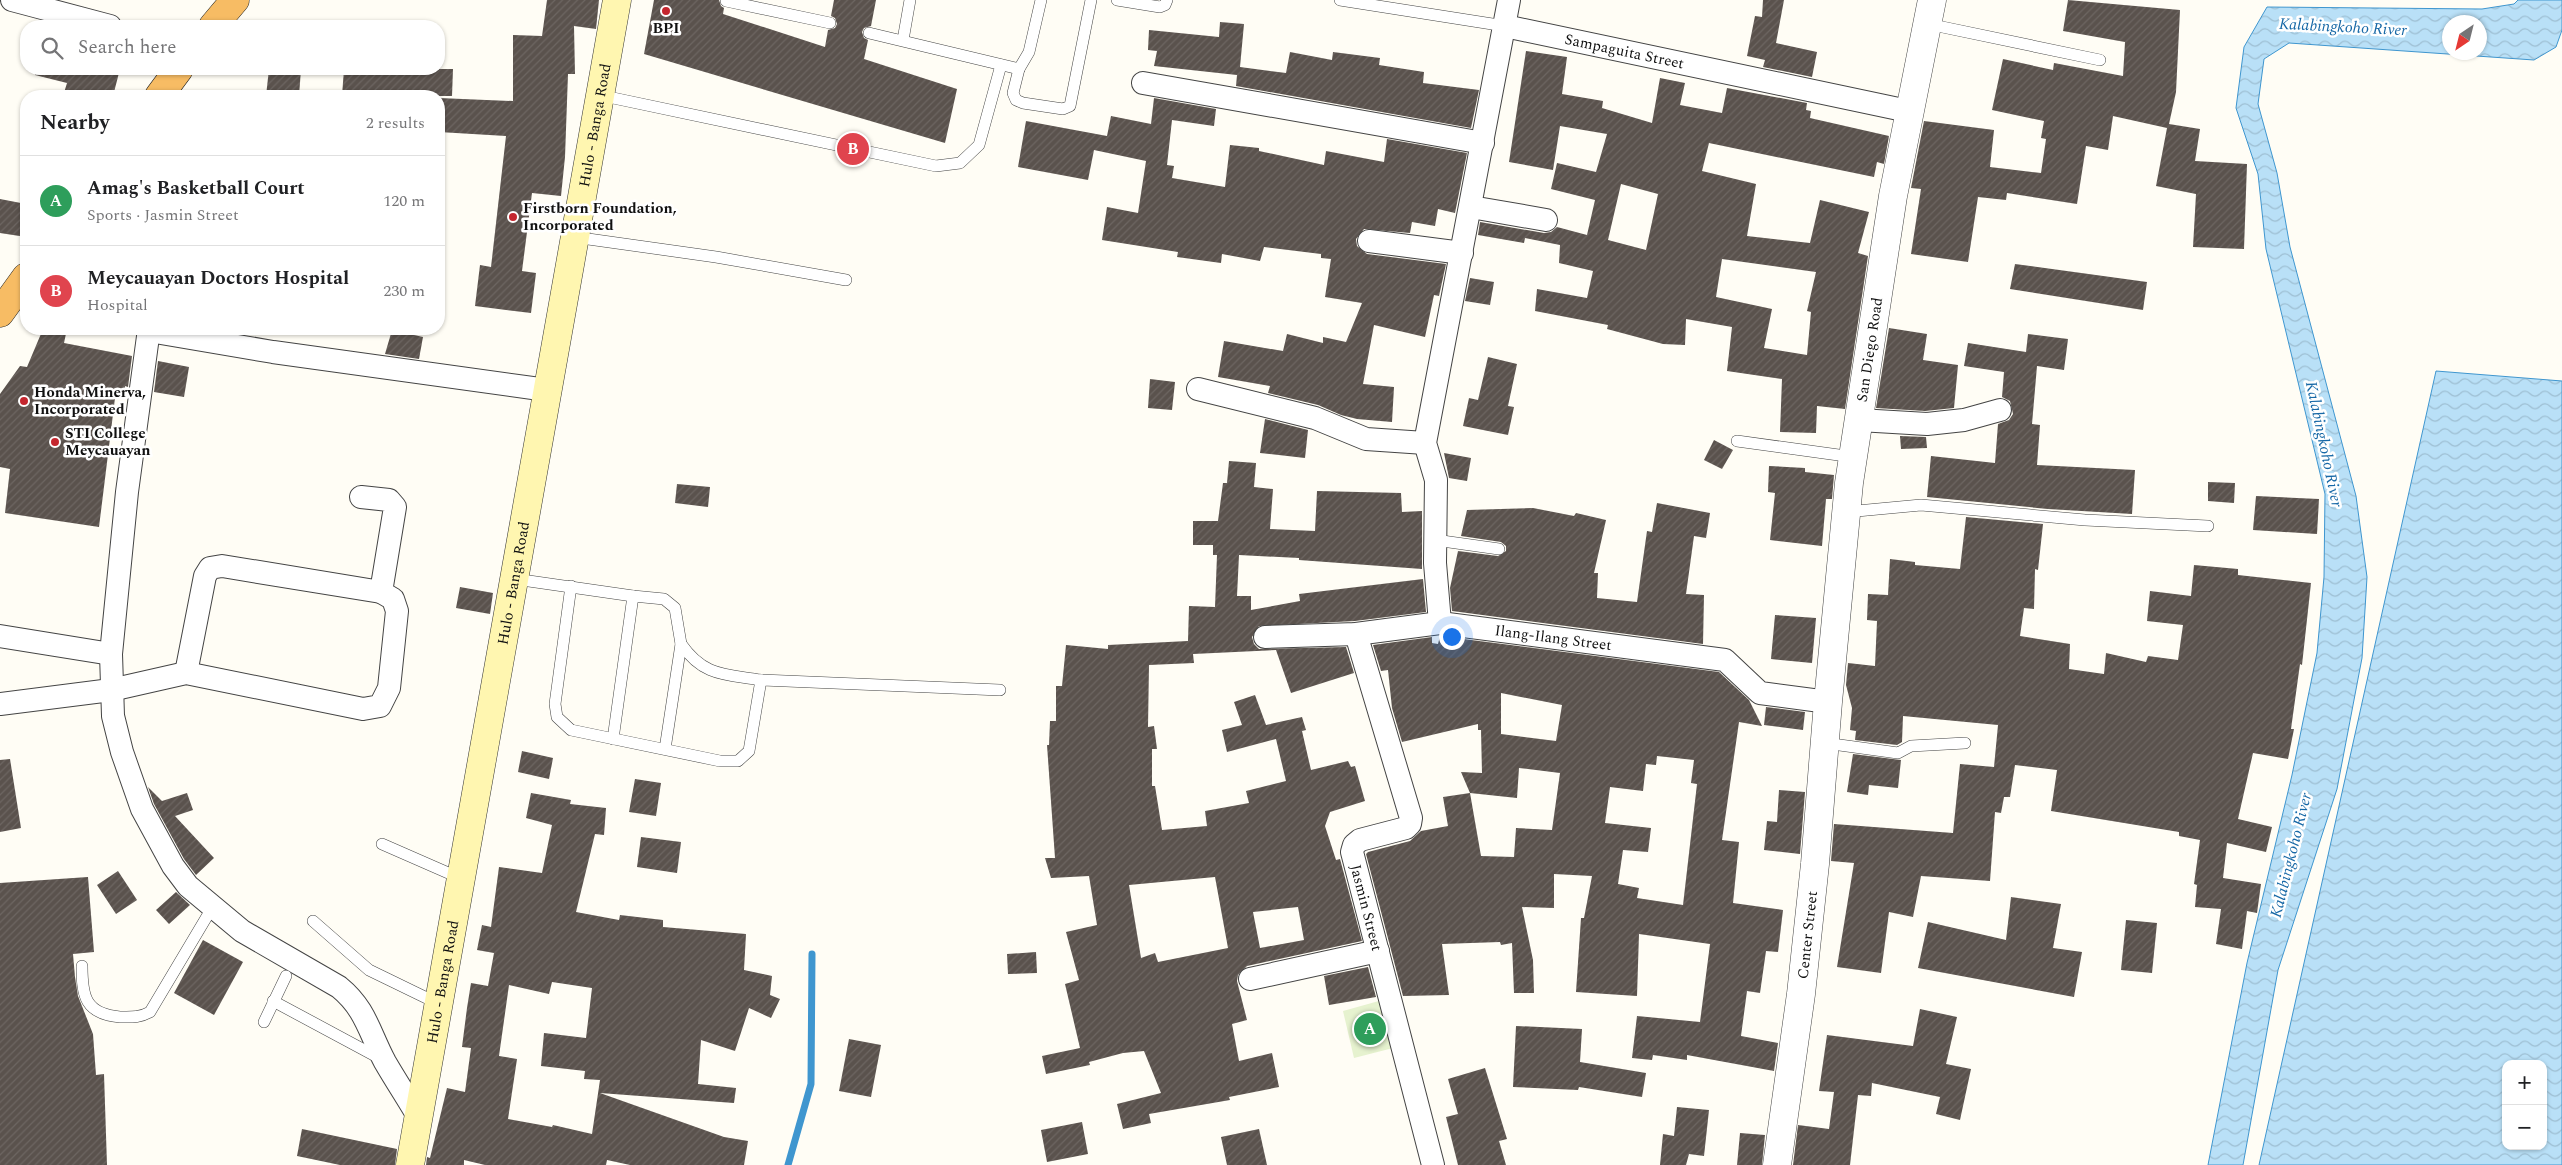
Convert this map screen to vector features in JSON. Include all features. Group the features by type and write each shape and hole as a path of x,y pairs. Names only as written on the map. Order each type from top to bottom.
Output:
{"highway":[{"path":"164,90 175,75"},
{"path":"0,313 20,285"}],"main road":[{"name":"Hulo - Banga Road","path":"410,1165 617,0"}],"street":[{"path":"12,0 87,20"},
{"path":"1440,623 1435,540 1436,480 1425,443 1509,0"},
{"name":"San Diego Road","path":"1828,702 1853,457 1908,111 1929,12"},
{"name":"Sampaguita Street","path":"1505,26 1908,111"},
{"path":"1143,83 1483,143"},
{"path":"1471,207 1546,220"},
{"path":"1369,241 1462,253"},
{"path":"148,335 127,492 111,654 113,716 122,752 142,809 173,866 188,886 212,908 242,931 339,987 353,999 363,1013 385,1061 419,1118"},
{"path":"177,335 273,352 548,390"},
{"path":"1198,389 1315,418 1366,439 1425,443"},
{"path":"1859,420 1927,424 1964,420 2000,410"},
{"path":"361,497 389,500 395,507 381,592"},
{"path":"0,704 111,690 186,673 363,709 380,706 389,688 397,611 393,599 381,592 222,566 210,568 205,576 186,673"},
{"name":"Ilang-Ilang Street","path":"1265,637 1356,634 1440,623 1725,660 1760,693 1828,702"},
{"name":"Jasmin Street","path":"1356,634 1411,818 1406,828 1360,840 1354,845 1352,852 1433,1165"},
{"path":"0,636 111,654"},
{"name":"Center Street","path":"1777,1165 1816,864 1828,702"},
{"path":"1250,980 1378,951"}],"lane":[{"path":"902,40 910,0"},
{"path":"1041,0 1029,52 1018,69 1013,93 1016,100 1023,103 1063,109 1070,106 1091,0"},
{"path":"1117,0 1160,7 1165,5 1167,0"},
{"name":"Sampaguita Street","path":"1340,0 1505,26"},
{"path":"726,1 830,23"},
{"path":"1929,12 2100,60"},
{"path":"869,33 1018,69"},
{"path":"599,95 936,166 960,163 979,144 1001,65"},
{"path":"574,237 716,256 846,280"},
{"path":"1737,441 1853,457"},
{"path":"1846,512 1920,505 2085,520 2208,526"},
{"path":"1435,540 1499,550"},
{"path":"515,579 664,599 675,608 681,644 665,750"},
{"path":"571,586 554,704 558,717 571,730 720,761 738,761 749,751 761,680"},
{"path":"613,739 633,596"},
{"path":"681,644 692,660 712,672 761,680 1000,690"},
{"path":"1824,743 1898,753 1911,746 1965,743"},
{"path":"382,844 442,872 462,879"},
{"path":"82,966 82,990 89,1005 102,1014 139,1018 150,1012 212,908"},
{"path":"313,922 369,970 439,1004"},
{"path":"264,1022 272,1001 286,976"},
{"path":"272,1001 385,1061"}],"green space":[{"path":"1386,999 1397,1047 1354,1058 1343,1011"}],"water":[{"name":"Kalabingkoho River","path":"2518,0 2562,0 2562,30 2556,47 2534,60 2487,57 2487,15 2442,15 2442,54 2289,43 2264,59 2258,104 2277,173 2290,247 2356,496 2367,577 2362,658 2337,789 2278,970 2243,1165 2208,1165 2247,963 2292,775 2317,653 2324,577 2325,494 2266,249 2258,174 2236,108 2244,47 2267,7 2482,9 2514,4"},
{"path":"2436,371 2562,381 2562,1165 2259,1165"}],"building":[{"path":"547,0 599,0 596,29 574,26 575,74 568,74 565,157 561,196 532,193 522,271 536,273 531,313 475,306 480,265 491,267 506,136 445,132 445,98 513,101 513,35 542,36"},
{"path":"654,0 719,0 724,8 723,14 825,47 828,30 835,28 837,24 835,18 831,16 834,0 876,0 871,26 864,28 862,32 864,38 868,40 864,59 957,89 945,143 644,54"},
{"path":"1763,0 1784,0 1776,43 1817,52 1812,77 1763,67 1765,60 1747,56 1755,16 1762,17"},
{"path":"2068,0 2180,10 2176,92 2169,124 2200,129 2195,161 2247,164 2244,249 2193,247 2196,194 2156,186 2167,128 2113,116 2108,150 2086,146 2077,204 2007,193 2006,200 1978,197 1968,262 1911,254 1921,189 1911,188 1924,121 1994,130 1990,167 2041,173 2046,139 2041,138 2044,121 1992,110 2003,59 2053,70 2054,63 2123,76 2125,42 2063,31"},
{"path":"1220,22 1244,24 1240,67 1286,73 1290,52 1332,60 1333,52 1380,58 1379,65 1424,72 1423,83 1479,90 1471,128 1236,86 1237,75 1154,66 1157,51 1148,50 1149,30 1219,37"},
{"path":"1526,51 1567,57 1562,94 1603,101 1602,108 1652,123 1660,78 1685,83 1680,105 1722,113 1727,88 1807,103 1806,110 1811,111 1810,118 1889,136 1884,164 1877,162 1874,177 1709,143 1702,171 1756,184 1747,236 1810,243 1820,200 1869,212 1858,253 1868,256 1845,409 1817,406 1816,433 1780,432 1782,379 1727,371 1732,327 1686,319 1685,345 1663,344 1607,329 1608,325 1535,311 1537,289 1587,298 1593,271 1559,263 1560,245 1525,238 1524,243 1478,235 1480,222 1544,233 1551,232 1557,227 1587,235 1595,200 1551,189 1557,163 1596,172 1607,134 1560,126 1553,170 1509,162","holes":["1621,184 1658,194 1646,250 1608,240","1722,259 1816,272 1807,311 1811,312 1807,355 1764,348 1772,309 1716,297"]},
{"path":"445,69 453,69 452,96 445,96 445,90 342,90 344,75 445,75"},
{"path":"35,75 118,75 115,90 65,90 67,83"},
{"path":"268,75 301,75 299,90 267,90"},
{"path":"1154,98 1216,109 1214,126 1172,120 1167,165 1174,166 1172,178 1225,187 1230,145 1259,148 1259,151 1324,165 1326,151 1384,162 1387,139 1467,153 1455,213 1438,209 1435,226 1412,222 1410,233 1364,229 1356,239 1357,246 1367,254 1446,264 1439,296 1434,295 1425,337 1374,325 1363,384 1394,387 1392,422 1357,419 1341,415 1318,405 1268,393 1270,386 1218,377 1224,341 1283,351 1287,334 1323,343 1323,337 1346,342 1362,303 1325,297 1331,259 1321,258 1321,254 1264,247 1260,261 1222,254 1221,263 1177,257 1178,252 1102,240 1107,207 1138,213 1146,161 1094,150 1088,180 1018,167 1026,121 1107,136 1111,116 1151,124"},
{"path":"0,199 20,203 20,236 0,233"},
{"path":"2015,264 2147,282 2143,310 2010,289"},
{"path":"1470,278 1494,282 1490,305 1465,301"},
{"path":"1889,328 1927,334 1923,360 1958,365 1954,408 1925,411 1876,408"},
{"path":"2028,334 2068,339 2064,370 2037,366 2032,424 2040,425 2037,465 2135,470 2132,514 2048,509 1927,497 1931,456 1995,463 1998,424 2009,420 2013,414 2010,401 2002,397 2004,372 1964,366 1968,343 2026,352"},
{"name":"STI College Meycauayan","path":"40,335 66,335 64,343 132,356 128,387 125,386 125,391 116,390 99,527 5,513 10,469 0,467 0,394 20,366 27,367"},
{"path":"391,335 423,337 419,359 385,354"},
{"path":"1488,357 1517,364 1508,406 1514,407 1508,435 1463,426 1469,398 1478,400"},
{"path":"158,361 189,367 184,397 154,392"},
{"path":"1150,379 1175,382 1172,410 1148,408"},
{"path":"1265,419 1308,430 1305,458 1260,453"},
{"path":"1900,436 1926,437 1927,448 1901,449"},
{"path":"1714,440 1733,450 1722,469 1704,460"},
{"path":"1444,453 1471,458 1467,481 1449,478"},
{"path":"1229,461 1256,463 1254,487 1273,489 1270,529 1315,531 1317,491 1401,493 1402,512 1422,511 1422,569 1299,560 1299,558 1239,555 1237,596 1251,596 1251,610 1300,601 1299,594 1423,579 1426,612 1355,621 1259,626 1252,637 1254,644 1259,649 1346,647 1354,673 1291,693 1276,650 1193,654 1194,663 1149,665 1148,727 1154,726 1157,749 1152,749 1152,786 1155,786 1162,830 1207,826 1205,811 1249,803 1246,791 1286,781 1276,739 1227,752 1222,730 1242,725 1234,702 1255,695 1266,725 1302,717 1306,730 1302,731 1311,770 1348,761 1351,767 1355,766 1365,801 1330,812 1325,826 1336,860 1340,859 1362,941 1247,966 1238,975 1237,981 1247,1020 1232,1024 1239,1061 1272,1053 1279,1087 1229,1097 1230,1100 1149,1114 1151,1123 1123,1129 1117,1104 1161,1093 1144,1051 1123,1053 1089,1062 1090,1065 1046,1074 1042,1056 1080,1048 1065,984 1079,980 1066,932 1097,925 1089,876 1051,878 1045,858 1055,858 1047,745 1049,745 1050,721 1056,721 1056,686 1062,686 1066,645 1108,649 1108,645 1188,641 1189,606 1215,607 1217,555 1213,555 1213,545 1193,545 1193,521 1218,521 1223,483 1227,483","holes":["1215,877 1228,948 1158,962 1155,953 1141,958 1129,885","1298,907 1304,940 1260,948 1253,912"]},
{"path":"1769,466 1805,468 1805,472 1834,475 1832,499 1826,499 1822,546 1770,540 1775,493 1768,492"},
{"path":"2208,482 2235,483 2234,503 2208,501"},
{"path":"677,484 710,487 708,507 675,503"},
{"path":"2256,496 2319,499 2317,534 2253,530"},
{"path":"1657,503 1710,513 1706,538 1694,536 1686,594 1704,595 1703,644 1452,611 1450,588 1458,551 1498,556 1506,551 1506,546 1501,542 1461,536 1467,510 1533,508 1574,516 1576,513 1606,520 1594,573 1598,573 1597,598 1637,602 1647,531 1652,532"},
{"path":"1966,517 2043,524 2038,570 2035,569 2034,609 2024,608 2020,636 2070,644 2069,669 2104,674 2106,653 2146,662 2148,656 2178,660 2183,625 2147,621 2150,591 2191,596 2194,565 2238,569 2238,575 2311,583 2302,665 2300,664 2291,729 2294,729 2288,759 2253,753 2238,819 2272,827 2266,852 2227,843 2223,878 2261,884 2257,913 2247,911 2242,949 2216,944 2221,909 2195,907 2197,885 2194,884 2200,840 2179,836 2179,832 2051,811 2057,770 2015,765 2010,797 2004,797 2001,813 1995,812 1990,881 1921,876 1913,917 1889,912 1881,973 1837,967 1854,863 1831,861 1834,824 1953,833 1960,764 1994,767 1998,725 1903,716 1902,742 1897,745 1855,740 1856,731 1850,730 1852,708 1846,685 1848,663 1875,666 1877,621 1867,620 1868,594 1888,595 1890,559 1915,562 1915,565 1960,569"},
{"path":"460,587 493,593 490,614 456,608"},
{"path":"1775,615 1816,618 1812,663 1771,659"},
{"path":"1440,636 1719,672 1749,700 1762,726 1739,722 1722,840 1739,842 1733,903 1783,910 1778,952 1766,951 1760,993 1747,991 1741,1036 1778,1043 1774,1071 1687,1055 1687,1060 1653,1055 1652,1060 1632,1058 1637,1016 1700,1022 1710,944 1639,934 1637,996 1576,992 1581,918 1584,918 1592,876 1554,874 1554,908 1522,907 1533,960 1534,993 1514,993 1512,943 1501,945 1500,942 1442,944 1449,995 1403,996 1366,854 1410,841 1421,831 1448,826 1443,797 1470,793 1461,772 1482,773 1481,730 1478,730 1478,724 1402,742 1392,708 1388,670 1381,671 1373,645 1432,637 1432,643 1438,644","holes":["1501,693 1562,705 1556,741 1501,734","1657,756 1694,760 1691,783 1697,784 1683,905 1637,898 1639,888 1618,884 1623,850 1648,852 1651,828 1605,823 1610,787 1643,791 1646,764 1656,765","1519,768 1560,773 1552,830 1516,828 1514,857 1481,856 1470,793 1517,798"]},
{"path":"1766,707 1805,712 1803,730 1764,725"},
{"path":"522,751 553,758 549,779 518,772"},
{"path":"1853,754 1901,760 1898,788 1869,785 1868,795 1847,792"},
{"path":"10,759 21,828 0,832 0,760"},
{"path":"635,779 661,783 656,816 629,812"},
{"path":"148,787 162,801 187,793 193,810 175,816 214,858 196,875 184,859 154,804"},
{"path":"1779,790 1805,792 1800,854 1764,850 1767,821 1777,822"},
{"path":"531,793 571,800 570,804 606,808 604,835 595,834 576,912 619,920 620,915 663,920 663,927 746,934 744,970 772,976 770,995 780,999 771,1018 749,1008 735,1051 701,1040 698,1084 736,1088 734,1103 600,1093 724,1137 748,1141 744,1165 630,1165 607,1160 606,1165 485,1165 464,1160 464,1165 426,1165 427,1157 430,1158 447,1088 465,1092 471,1048 462,1047 467,1008 471,983 488,986 494,953 477,950 482,925 491,927 499,867 542,873 552,825 526,818","holes":["552,982 592,988 586,1038 544,1033 541,1066 585,1071 584,1079 600,1080 592,1134 553,1125 552,1127 508,1119 517,1059 499,1056 509,985 549,994"]},
{"path":"641,837 681,842 677,873 637,867"},
{"path":"118,871 137,900 116,914 97,885"},
{"path":"88,877 94,952 73,954 78,996 93,1034 96,1075 104,1074 107,1165 0,1165 0,883"},
{"path":"176,892 190,905 169,924 156,910"},
{"path":"2011,897 2061,904 2053,948 2082,952 2074,997 1918,968 1928,922 2006,940"},
{"path":"2126,920 2157,923 2152,973 2121,970"},
{"path":"203,940 243,962 214,1015 174,993"},
{"path":"1036,952 1037,973 1008,974 1007,954"},
{"path":"1368,967 1376,997 1329,1005 1324,976"},
{"path":"1920,1009 1957,1017 1946,1064 1971,1069 1960,1120 1936,1114 1940,1097 1872,1083 1871,1096 1858,1095 1850,1165 1793,1165 1798,1125 1829,1129 1834,1092 1819,1091 1827,1035 1913,1046"},
{"path":"1516,1026 1582,1029 1580,1062 1646,1073 1642,1097 1579,1087 1578,1090 1513,1087"},
{"path":"849,1039 881,1045 871,1097 839,1091"},
{"path":"1485,1068 1507,1139 1499,1141 1506,1165 1458,1165 1446,1117 1458,1114 1448,1079"},
{"path":"1677,1107 1709,1110 1704,1156 1689,1154 1686,1165 1660,1165 1663,1134 1674,1136"},
{"path":"1082,1122 1088,1154 1047,1162 1041,1130"},
{"path":"302,1129 397,1149 395,1165 340,1165 297,1156"},
{"path":"1259,1129 1267,1165 1227,1165 1221,1137"},
{"path":"1740,1133 1765,1135 1762,1165 1737,1165"}],"waterway":[{"path":"788,1165 811,1084 812,954"}],"place":[{"name":"BPI","path":"666,11"},
{"name":"Meycauayan Doctors Hospital","path":"853,149"},
{"name":"Firstborn Foundation, Incorporated","path":"513,217"},
{"name":"Honda Minerva, Incorporated","path":"24,401"},
{"name":"STI College Meycauayan","path":"55,442"},
{"name":"Amag's Basketball Court","path":"1370,1029"}]}
